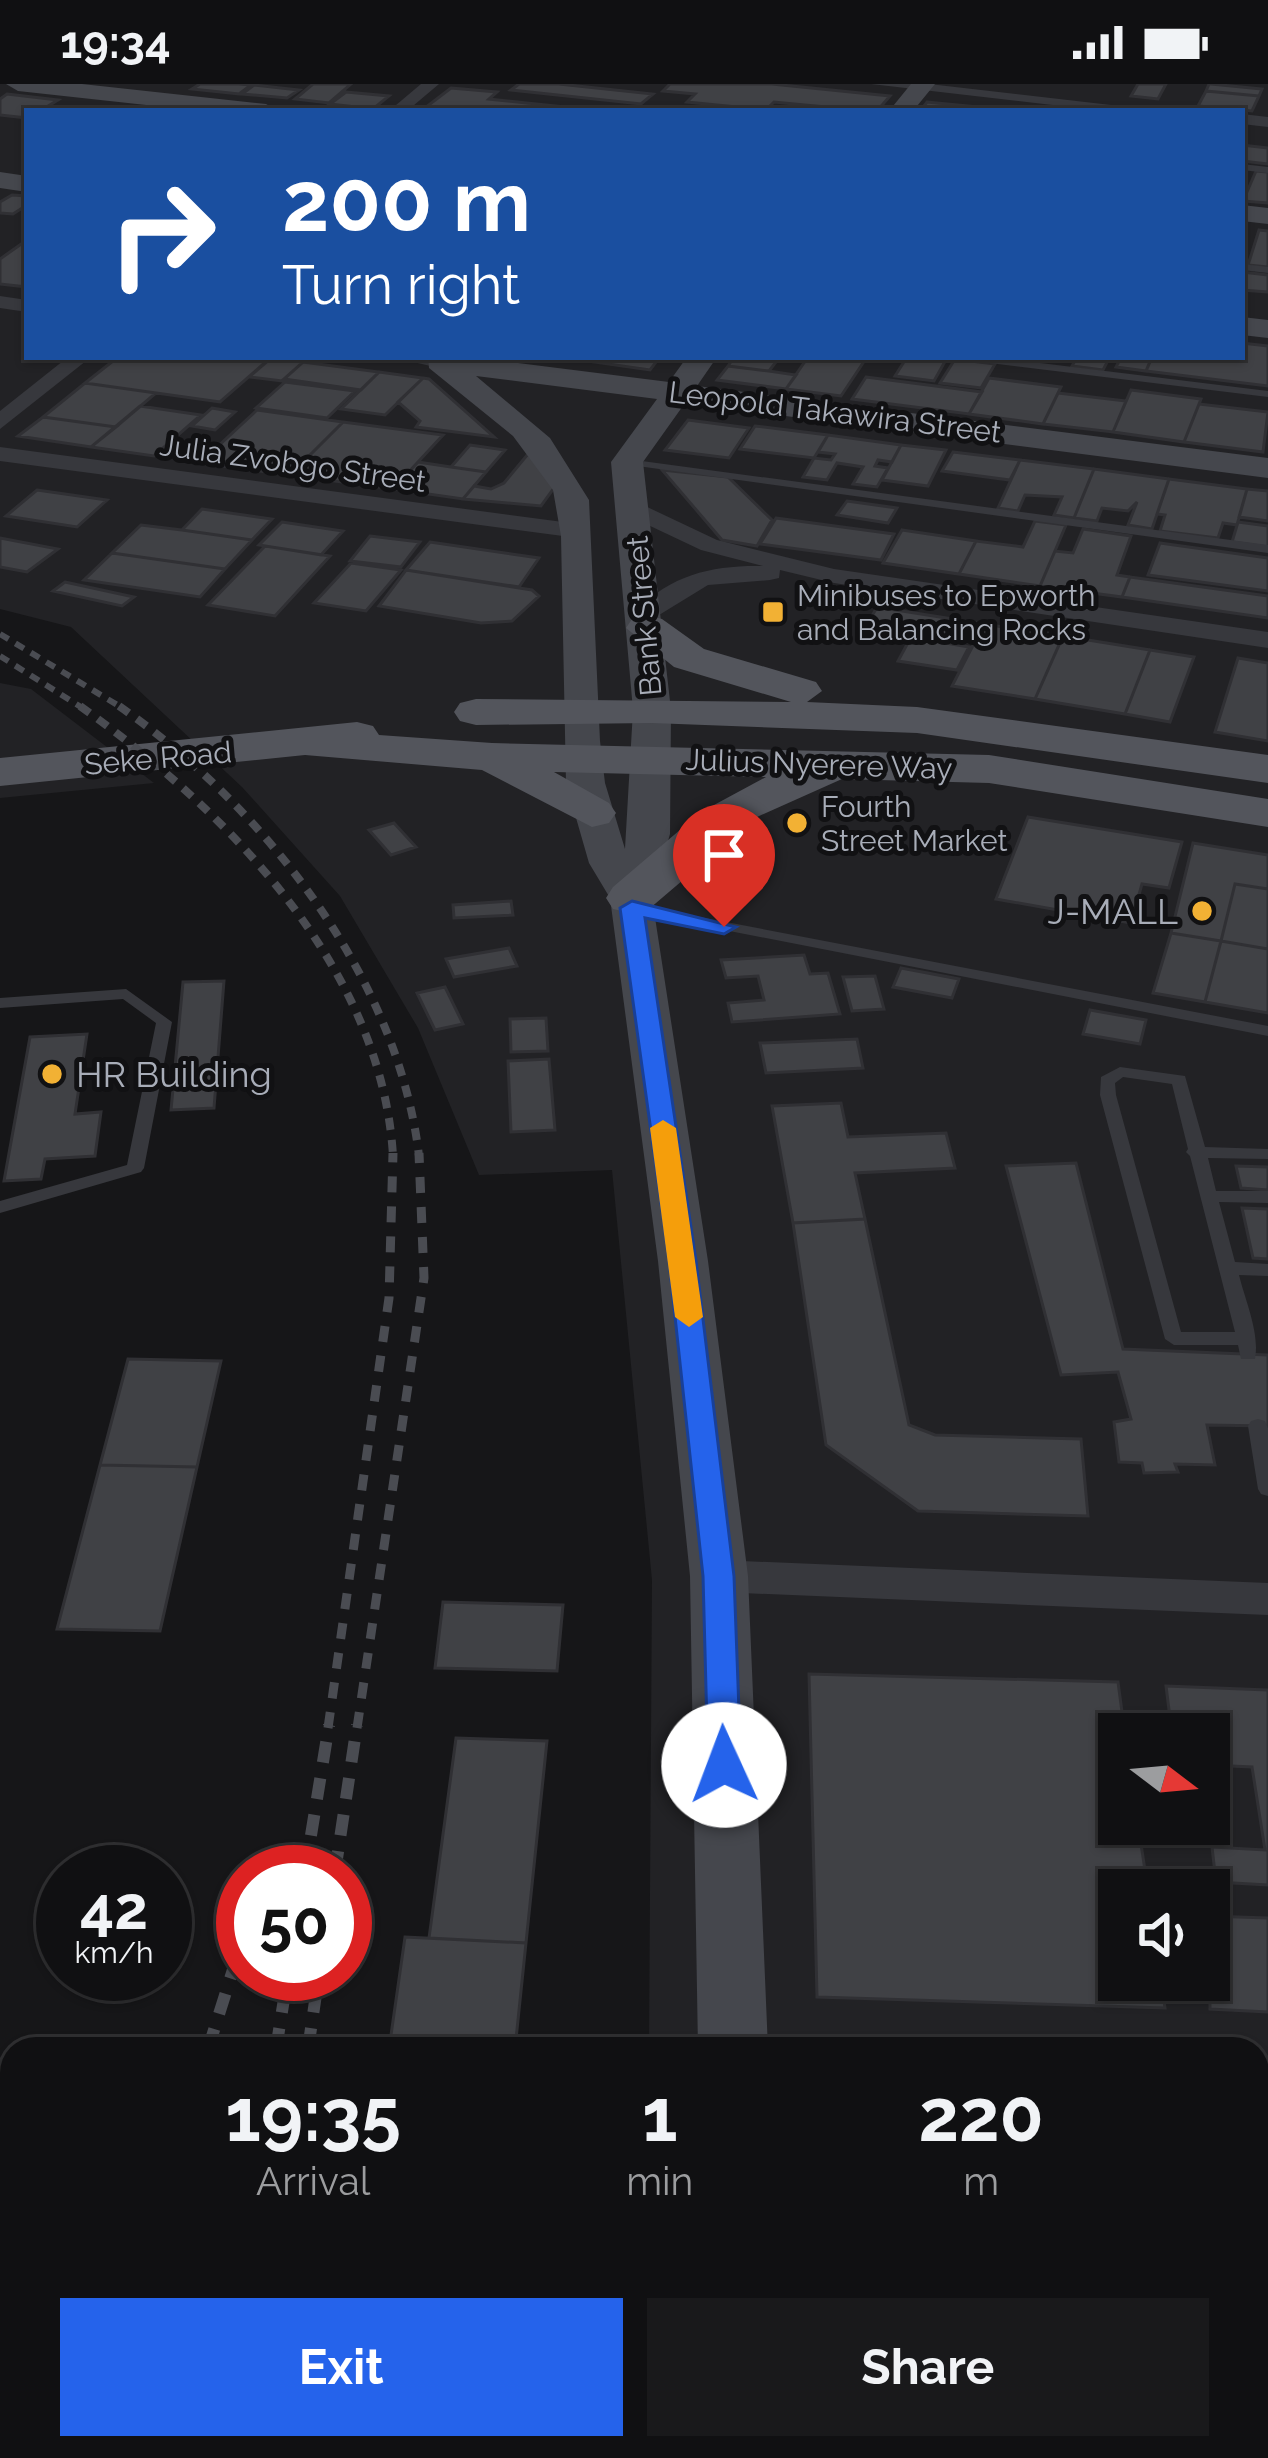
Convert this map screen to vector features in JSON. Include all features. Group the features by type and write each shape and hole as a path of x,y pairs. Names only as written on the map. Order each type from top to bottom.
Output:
{"main road":[{"path":"19,84 243,108"},
{"path":"98,89 126,108"},
{"path":"436,360 529,432 568,483 578,531 583,759 604,861 631,903 682,1261 719,1576 733,2037"},
{"name":"Leopold Takawira Street","path":"436,360 1268,468"},
{"path":"627,462 700,360"},
{"name":"Bank Street","path":"627,462 652,710 650,834 631,903"},
{"path":"646,622 714,668 916,721"},
{"path":"316,744 476,712 552,690 582,664"},
{"name":"Julius Nyerere Way","path":"476,712 652,710 916,721 1268,769"},
{"name":"Julius Nyerere Way","path":"316,744 493,757 988,769 1268,812"},
{"name":"Seke Road","path":"0,772 316,744"},
{"path":"493,757 592,814"},
{"path":"631,903 722,814 794,782 863,765"}],"street":[{"path":"401,108 431,84"},
{"path":"879,84 1128,108"},
{"path":"0,422 77,360"},
{"name":"Julia Zvobgo Street","path":"0,454 578,531"},
{"path":"635,510 710,545 834,576 1268,640"},
{"path":"646,622 681,583 713,575 834,576"},
{"path":"719,1576 1268,1599"}],"lane":[{"path":"990,360 1268,394"},
{"path":"627,462 1268,549"},
{"path":"631,903 1268,1031"},
{"path":"0,1003 126,994 164,1022 135,1168 0,1207"},
{"path":"1120,1072 1179,1081 1208,1196 1247,1346 1174,1339 1107,1081 1120,1072"},
{"path":"1196,1153 1268,1154"},
{"path":"1208,1196 1268,1197"},
{"path":"1228,1268 1268,1270"},
{"path":"1258,1426 1268,1490"}],"shaded area":[{"path":"0,84 1268,84 1268,2037 649,2037 652,1580 612,1170 479,1175 418,1028 340,896 242,787 71,627 0,609"},
{"path":"0,683 31,689 154,783 0,798"}],"building":[{"path":"200,84 251,85 239,94 192,89"},
{"path":"313,84 351,84 329,103 295,99"},
{"path":"519,84 653,94 641,104 511,90"},
{"path":"670,84 772,84 890,96 880,108 774,102 768,108 746,108 687,102 695,94 663,91"},
{"path":"1138,84 1166,84 1158,99 1131,96"},
{"path":"1209,84 1262,89 1259,96 1206,91"},
{"path":"254,85 299,90 287,98 242,94"},
{"path":"451,88 497,92 489,99 574,108 470,108 426,107"},
{"path":"1206,91 1259,96 1252,111 1198,106"},
{"path":"346,92 389,96 374,108 330,104"},
{"path":"7,94 58,100 45,108 24,108 24,118 0,115 0,99"},
{"path":"927,102 978,107 964,108 922,108"},
{"path":"1245,145 1268,148 1268,164 1245,161"},
{"path":"1256,171 1268,172 1268,203 1245,201"},
{"path":"12,195 24,196 24,207 13,214 0,213 0,202"},
{"path":"1259,230 1268,231 1268,267 1248,265"},
{"path":"24,242 24,287 0,284 0,259"},
{"path":"1245,272 1268,275 1268,292 1245,290"},
{"path":"1245,343 1268,346 1268,386 1146,371 1151,360 1245,360"},
{"path":"114,360 268,360 220,402 85,383"},
{"path":"269,360 303,362 282,381 249,377"},
{"path":"588,360 658,360 650,370"},
{"path":"732,360 778,360 769,371 728,366"},
{"path":"806,360 865,360 841,396 786,389"},
{"path":"905,360 946,360 934,381 895,376"},
{"path":"954,360 995,364 981,388 940,383"},
{"path":"1075,360 1108,360 1103,370 1072,366"},
{"path":"1120,360 1151,360 1146,371 1116,367"},
{"path":"303,362 379,372 361,390 284,379"},
{"path":"728,366 796,375 786,389 717,380"},
{"path":"379,372 423,378 385,415 341,409"},
{"path":"866,377 982,392 969,414 852,399"},
{"path":"423,378 494,437 416,427 420,421 398,402"},
{"path":"989,378 1061,387 1043,424 969,414"},
{"path":"285,382 355,391 327,418 256,408"},
{"path":"85,383 156,393 116,427 43,417"},
{"path":"1131,390 1201,399 1184,442 1113,432"},
{"path":"1058,393 1126,401 1113,432 1043,424"},
{"path":"1199,404 1268,412 1263,452 1184,442"},
{"path":"140,406 201,415 154,456 91,447"},
{"path":"212,408 235,412 215,430 192,426"},
{"path":"257,410 343,422 290,475 200,463"},
{"path":"43,417 116,427 91,447 18,436"},
{"path":"688,420 749,428 729,458 665,450"},
{"path":"343,422 443,435 393,489 290,475"},
{"path":"755,426 828,435 814,458 740,449"},
{"path":"828,435 901,445 892,462 878,460 875,466 888,468 877,487 853,484 863,467 837,463 827,480 803,477 814,458 831,460 835,454 818,452"},
{"path":"470,445 505,450 486,472 451,467"},
{"path":"901,445 946,450 928,486 882,480"},
{"path":"953,452 1020,460 1010,480 942,471"},
{"path":"528,454 557,484 541,506 463,499 474,486 491,489 504,483"},
{"path":"1020,460 1094,469 1074,518 1054,515 1062,497 1025,495 1018,511 998,508"},
{"path":"418,462 486,472 463,499 393,489"},
{"path":"1094,469 1169,479 1152,529 1128,525 1137,502 1128,511 1102,508 1097,521 1074,518"},
{"path":"662,470 728,477 772,520 757,546 722,540"},
{"path":"1169,479 1247,489 1237,525 1223,523 1218,538 1160,531 1165,515 1157,514"},
{"path":"1247,489 1268,491 1268,521 1239,517"},
{"path":"37,490 107,500 77,527 6,516"},
{"path":"847,501 897,508 888,523 837,515"},
{"path":"202,509 272,519 252,540 182,530"},
{"path":"776,518 894,534 881,560 760,544"},
{"path":"1035,521 1066,525 1040,586 959,574 976,541 1023,547"},
{"path":"282,522 343,531 321,555 259,545"},
{"path":"1238,522 1268,526 1268,547 1232,542"},
{"path":"141,525 252,540 225,569 112,553"},
{"path":"1083,529 1131,536 1117,575 1130,577 1122,597 1040,586 1055,551 1073,553"},
{"path":"902,530 976,541 959,574 883,563"},
{"path":"370,536 420,542 401,567 350,561"},
{"path":"0,538 58,549 27,572 0,567"},
{"path":"430,542 539,558 519,587 406,570"},
{"path":"1160,543 1268,558 1268,591 1148,575"},
{"path":"265,546 330,556 275,616 208,605"},
{"path":"112,553 225,569 200,597 84,580"},
{"path":"351,563 401,570 366,611 314,603"},
{"path":"406,570 532,590 539,596 512,621 481,623 379,606"},
{"path":"1130,577 1268,596 1268,618 1122,597"},
{"path":"65,582 134,597 122,606 53,591"},
{"path":"877,607 984,624 974,642 867,625"},
{"path":"984,624 1063,636 1035,699 952,686"},
{"path":"1063,636 1150,650 1125,714 1035,699"},
{"path":"911,637 969,647 957,670 898,661"},
{"path":"1150,650 1194,657 1170,722 1125,714"},
{"path":"1238,658 1268,663 1268,741 1215,732"},
{"path":"1028,817 1182,842 1169,888 1142,884 1131,923 996,899"},
{"path":"394,823 416,847 391,855 369,830"},
{"name":"J-MALL","path":"1193,843 1268,855 1268,889 1235,884 1221,941 1171,933"},
{"path":"1235,884 1268,889 1268,949 1221,941"},
{"path":"511,901 513,915 454,918 453,905"},
{"path":"1171,933 1221,941 1205,1002 1153,993"},
{"path":"1221,941 1268,949 1268,1013 1205,1002"},
{"path":"509,948 517,966 454,977 446,959"},
{"path":"804,955 810,974 828,973 840,1014 732,1022 728,1003 764,1000 758,976 726,978 721,960"},
{"path":"901,968 959,979 952,998 893,987"},
{"path":"875,976 884,1009 852,1011 843,977"},
{"path":"224,981 214,1108 171,1110 183,982"},
{"path":"445,987 463,1024 435,1030 417,993"},
{"path":"1090,1010 1146,1020 1140,1044 1083,1034"},
{"path":"546,1018 548,1051 511,1052 510,1019"},
{"name":"HR Building","path":"87,1034 75,1114 101,1112 95,1156 45,1159 41,1179 4,1181 30,1037"},
{"path":"857,1039 863,1068 766,1073 760,1043"},
{"path":"549,1059 555,1130 511,1132 508,1061"},
{"path":"841,1103 848,1137 946,1133 955,1168 855,1173 865,1219 793,1223 772,1106"},
{"path":"1076,1163 1123,1349 1268,1355 1268,1426 1207,1425 1215,1465 1175,1464 1178,1472 1144,1473 1142,1463 1119,1462 1114,1422 1131,1419 1118,1372 1061,1375 1006,1166"},
{"path":"1236,1166 1268,1167 1268,1190 1241,1188"},
{"path":"1242,1208 1268,1209 1268,1259 1253,1258"},
{"path":"865,1219 909,1425 935,1435 1081,1439 1088,1516 918,1511 826,1445 793,1223"},
{"path":"128,1359 221,1361 197,1467 100,1465"},
{"path":"100,1465 197,1467 160,1631 57,1629"},
{"path":"443,1602 563,1605 557,1671 435,1668"},
{"path":"809,1674 1118,1682 1122,1713 1098,1713 1098,1845 1141,1845 1145,1869 1098,1869 1098,2001 1164,2001 1165,2008 817,1997"},
{"path":"1166,1686 1268,1690 1268,1885 1230,1883 1230,1869 1215,1869 1212,1847 1265,1850 1252,1767 1230,1766 1230,1713 1169,1713"},
{"path":"456,1738 547,1741 526,1943 429,1938"},
{"path":"1230,1917 1268,1918 1268,2012 1210,2009 1210,2001 1230,2001"},
{"path":"405,1937 526,1943 516,2037 391,2037"}],"railway":[{"path":"0,634 124,709"},
{"path":"0,656 84,709"},
{"path":"80,706 189,794 287,899 328,958 360,1021 382,1087 393,1156"},
{"path":"119,706 224,794 316,902 384,1024 406,1089 419,1156"},
{"path":"357,1728 424,1278 419,1153"},
{"path":"328,1728 389,1298 393,1156"},
{"path":"309,1845 329,1725"},
{"path":"339,1845 357,1725"},
{"path":"212,2037 223,2001"},
{"path":"278,2037 284,2001"},
{"path":"310,2037 315,2001"}],"slow traffic":[{"path":"663,1128 689,1317"}],"place":[{"name":"Minibuses to Epworth and Balancing Rocks","path":"773,612"},
{"name":"Fourth Street Market","path":"797,823"},
{"name":"J-MALL","path":"1202,911"},
{"name":"HR Building","path":"52,1074"}],"route":[{"path":"724,927 632,908 682,1261 719,1576 724,1765"}]}
